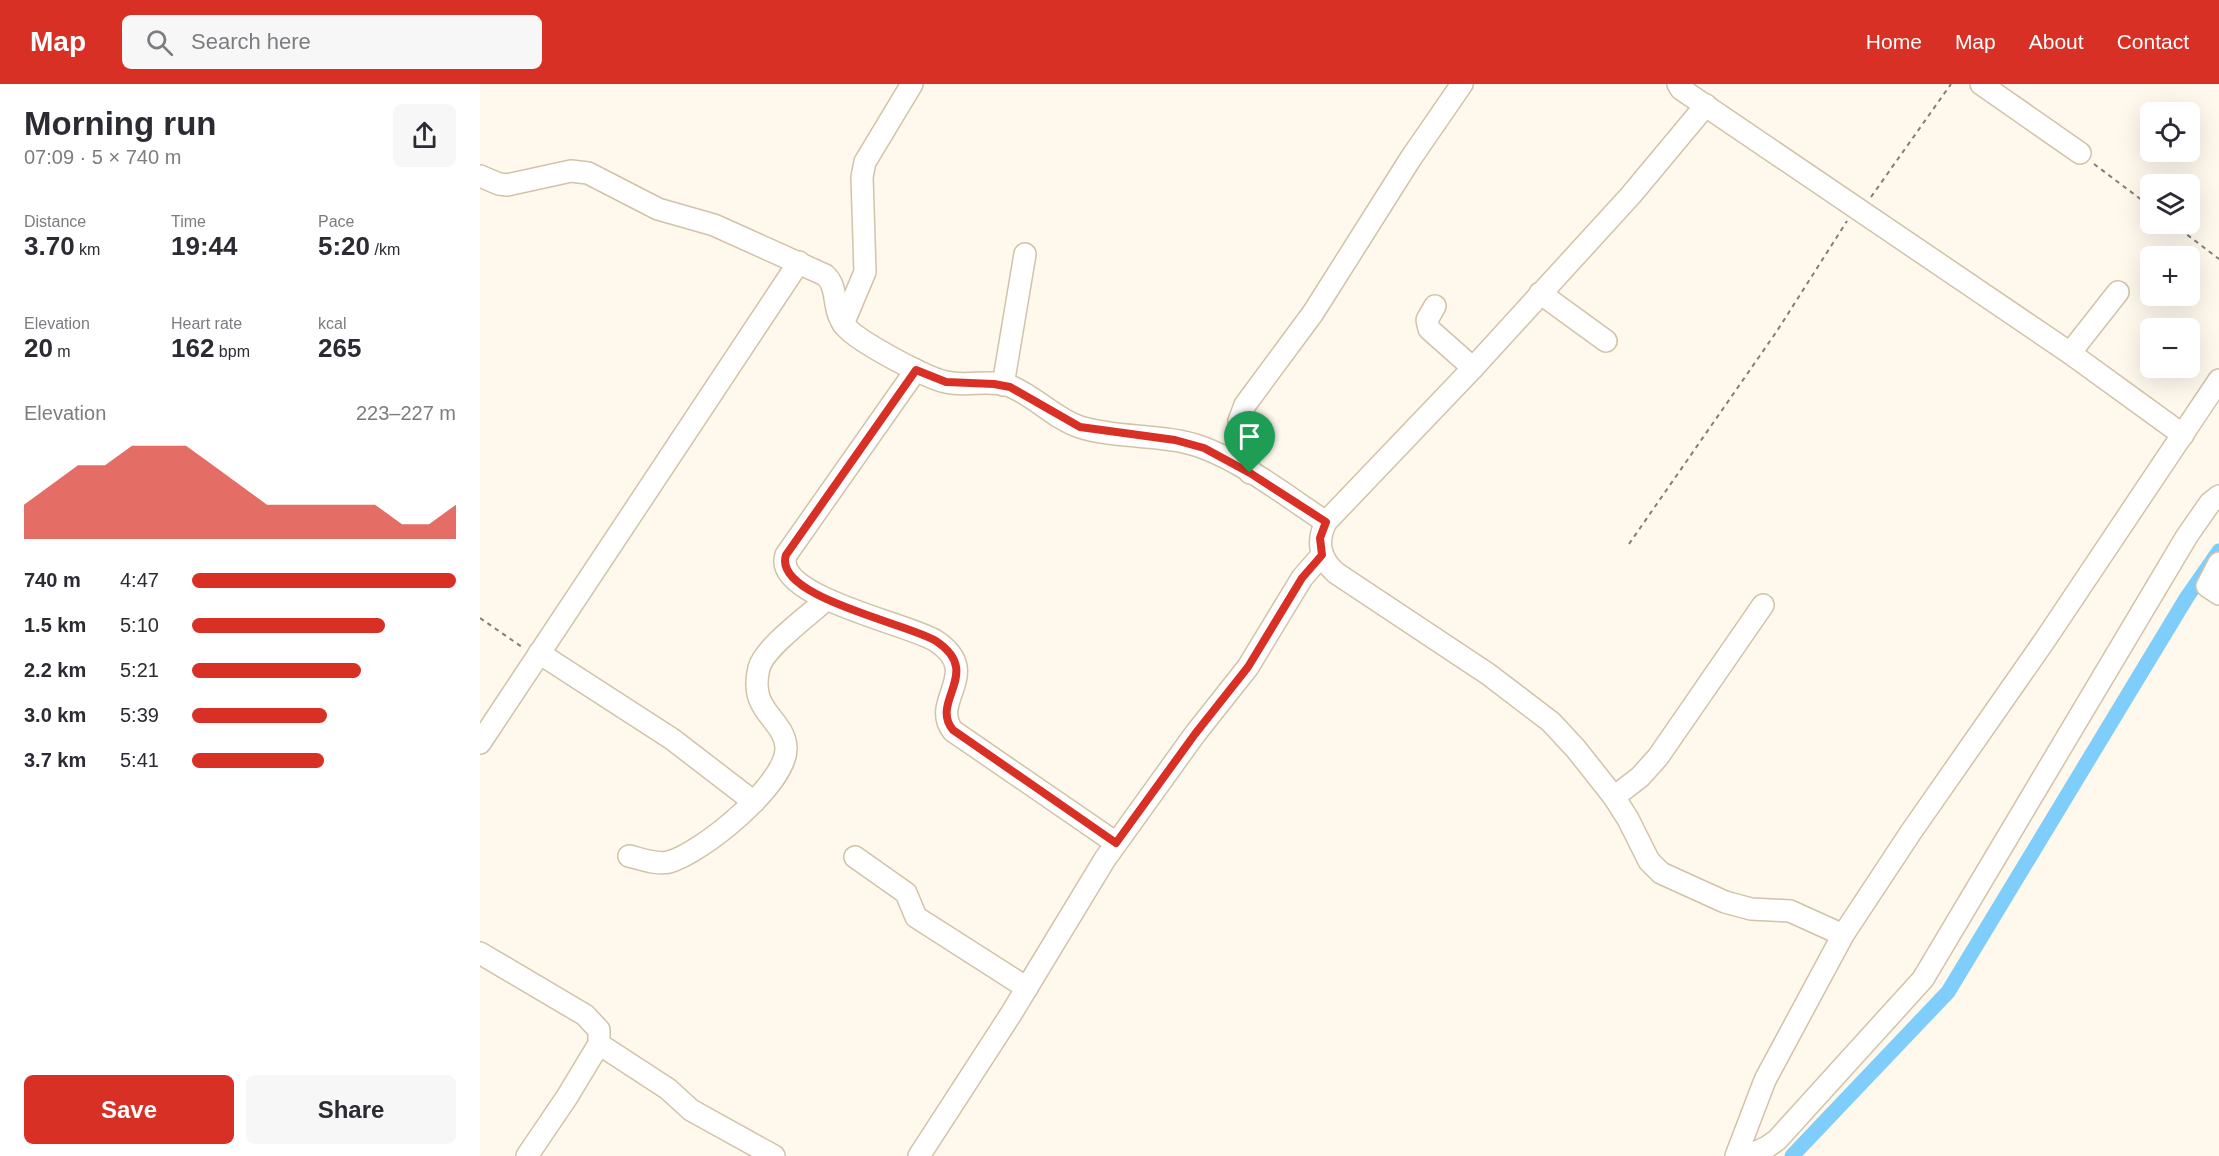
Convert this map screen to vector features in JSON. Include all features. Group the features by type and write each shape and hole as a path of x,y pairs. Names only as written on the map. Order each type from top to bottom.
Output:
{"street":[{"path":"843,324 865,272 862,177 865,162 912,84"},
{"path":"1250,473 1239,421 1245,405 1313,312 1411,158 1462,84"},
{"path":"1678,84 1681,89 2070,352 2183,435"},
{"path":"1981,84 2080,153"},
{"path":"1706,105 1632,195 1473,368 1326,522 1320,538 1322,555 1325,562 1336,573 1488,675 1537,711 1576,749 1614,797 1649,861 1668,878 1738,906 1790,911 1843,935"},
{"path":"480,176 507,185 571,171 588,173 667,213 714,225 799,262 830,280 835,306 843,324 857,336 916,370 946,382 1003,385 1080,427 1185,442 1204,448 1250,473 1326,522"},
{"path":"1003,385 1025,254"},
{"path":"480,743 799,262"},
{"path":"2070,352 2118,292"},
{"path":"1540,293 1606,341"},
{"path":"1435,306 1427,320 1429,329 1473,368"},
{"path":"916,370 786,555 783,563 790,575 826,600 925,636 943,647 956,662 957,671 946,712 947,720 953,730 1116,843"},
{"path":"1736,1156 1769,1072 1843,935 2219,380"},
{"path":"1748,1156 1776,1140 1923,979 2187,536 2210,503 2219,496"},
{"path":"919,1156 1027,988 1116,843 1195,734 1248,667 1302,578 1322,555"},
{"path":"2219,563 2207,586 2219,594"},
{"path":"629,856 659,863 676,859 721,831 754,802 778,772 786,752 784,738 759,701 759,668 767,652 826,600"},
{"path":"1614,797 1640,777 1658,757 1763,605"},
{"path":"539,653 672,739 754,802"},
{"path":"855,857 906,893 916,917 1027,988"},
{"path":"480,953 591,1020 599,1030 599,1044 527,1156"},
{"path":"599,1044 668,1089 691,1110 774,1156"}],"path":[{"path":"1629,544 1777,331 1859,208 1951,84"},
{"path":"2080,153 2140,199"},
{"path":"2186,234 2219,259"},
{"path":"480,618 522,646 539,653"}],"waterway":[{"path":"1792,1156 1948,992 2187,597 2219,551"}],"route":[{"path":"916,370 936,379 957,384 994,384 1010,387 1080,427 1185,442 1204,448 1250,473 1326,522 1320,538 1322,555 1302,578 1248,667 1212,711 1116,843 953,730 947,720 946,712 957,671 956,662 943,647 925,636 826,600 790,575 783,563 786,555 916,370"}]}
